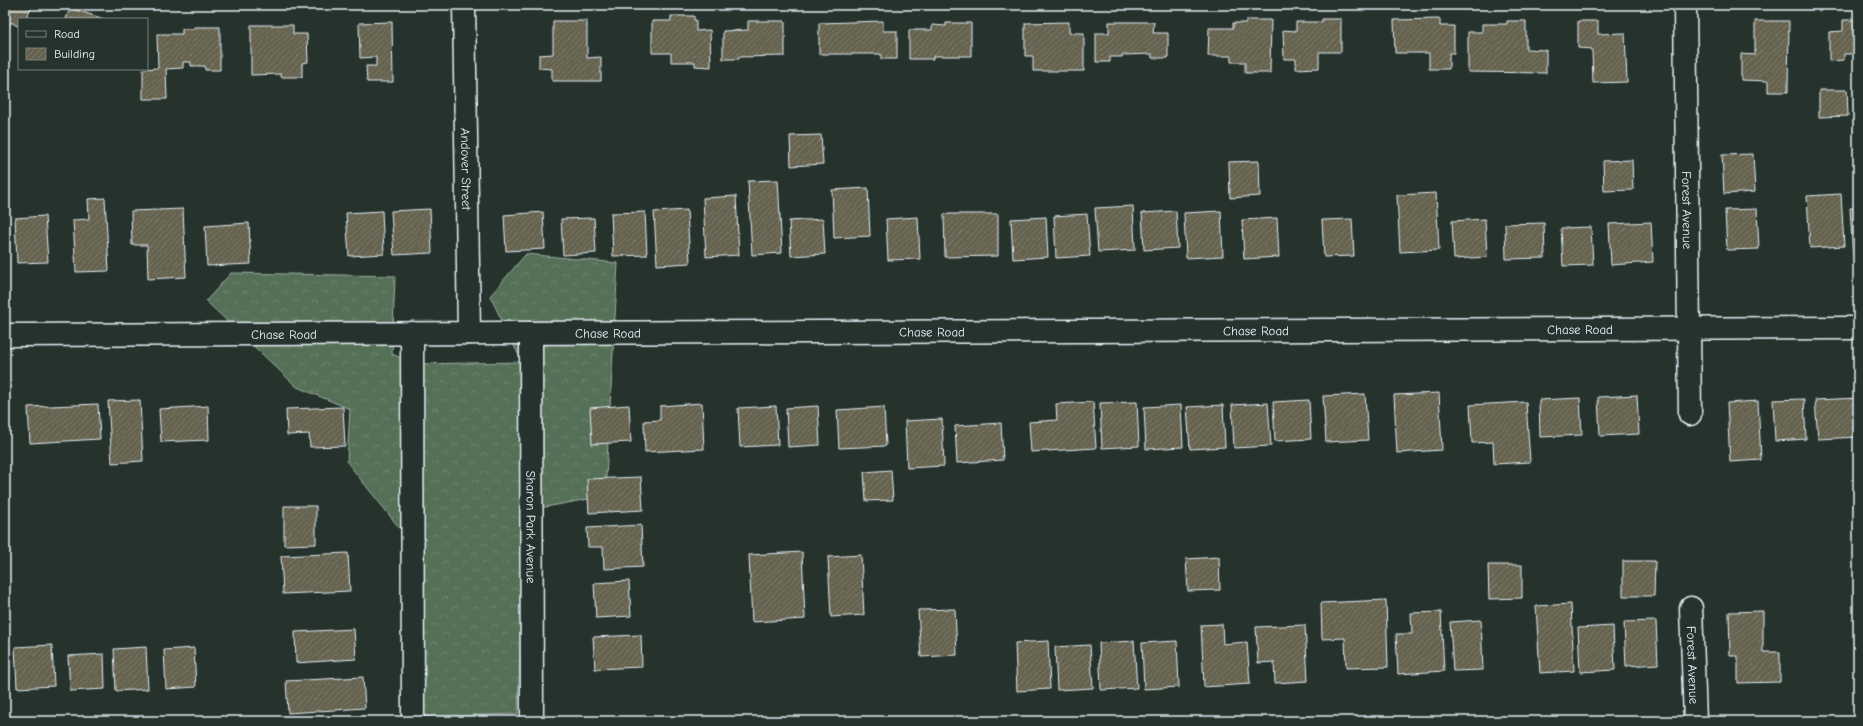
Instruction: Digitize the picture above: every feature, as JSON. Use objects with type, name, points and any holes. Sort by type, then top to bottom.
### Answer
[{"type":"street","name":"Andover Street","points":[[464,5],[469,333]]},
{"type":"street","name":"Forest Avenue","points":[[1685,5],[1690,414]]},
{"type":"street","name":"Chase Road","points":[[5,334],[1858,328]]},
{"type":"street","points":[[412,333],[413,721]]},
{"type":"street","name":"Sharon Park Avenue","points":[[531,333],[532,721]]},
{"type":"street","name":"Forest Avenue","points":[[1691,608],[1695,721]]},
{"type":"green space","points":[[526,254],[618,263],[605,496],[524,511],[518,714],[419,717],[417,550],[347,462],[350,409],[297,387],[206,301],[231,273],[395,276],[392,354],[415,364],[522,362],[490,296]]},
{"type":"building","points":[[5,5],[26,5],[31,8],[26,18],[18,18],[18,26],[11,22],[9,27],[5,25]]},
{"type":"building","points":[[70,8],[101,18],[66,18]]},
{"type":"building","points":[[671,16],[694,16],[694,20],[696,20],[696,31],[710,30],[711,67],[695,66],[695,62],[671,62],[671,53],[652,53],[652,21],[671,21]]},
{"type":"building","points":[[1322,19],[1341,19],[1341,52],[1319,52],[1319,68],[1296,69],[1296,59],[1284,59],[1283,30],[1296,31],[1296,22],[1322,22]]},
{"type":"building","points":[[1440,19],[1440,26],[1454,26],[1454,53],[1449,53],[1449,69],[1429,69],[1429,53],[1395,53],[1394,20]]},
{"type":"building","points":[[1246,20],[1271,20],[1270,73],[1245,73],[1245,62],[1231,62],[1231,56],[1208,56],[1209,28],[1233,28],[1233,23],[1246,23]]},
{"type":"building","points":[[1843,20],[1858,20],[1858,54],[1844,54],[1844,60],[1829,61],[1829,32],[1843,31]]},
{"type":"building","points":[[553,21],[587,21],[587,58],[601,57],[601,81],[552,81],[552,69],[539,68],[539,55],[553,54]]},
{"type":"building","points":[[748,21],[785,21],[785,56],[739,57],[739,59],[723,59],[723,31],[748,30]]},
{"type":"building","points":[[883,21],[883,31],[897,31],[897,59],[881,59],[881,54],[819,54],[819,23]]},
{"type":"building","points":[[1507,21],[1526,21],[1526,49],[1546,50],[1546,73],[1468,72],[1468,32],[1482,32],[1482,24],[1507,24]]},
{"type":"building","points":[[1578,21],[1598,21],[1598,34],[1625,33],[1627,82],[1593,83],[1592,49],[1578,48]]},
{"type":"building","points":[[1755,21],[1789,21],[1788,92],[1768,92],[1768,81],[1741,80],[1741,54],[1755,55]]},
{"type":"building","points":[[392,22],[393,82],[367,82],[366,66],[376,66],[376,57],[360,58],[359,23]]},
{"type":"building","points":[[1069,22],[1069,33],[1084,33],[1084,71],[1033,71],[1033,56],[1025,56],[1025,23]]},
{"type":"building","points":[[1109,22],[1154,22],[1153,33],[1168,33],[1168,58],[1152,58],[1152,54],[1122,55],[1122,57],[1110,57],[1110,62],[1096,62],[1096,33],[1109,33]]},
{"type":"building","points":[[946,23],[971,23],[971,56],[933,56],[933,59],[909,59],[909,30],[932,30],[932,25],[946,26]]},
{"type":"building","points":[[251,25],[293,25],[293,34],[307,34],[308,62],[302,63],[302,77],[281,77],[281,74],[251,75]]},
{"type":"building","points":[[194,27],[220,27],[220,70],[205,70],[205,66],[191,66],[191,62],[183,62],[183,68],[166,69],[167,99],[143,99],[143,70],[158,68],[157,34],[182,34],[182,29],[194,29]]},
{"type":"building","points":[[1819,90],[1847,90],[1848,116],[1819,117]]},
{"type":"building","points":[[821,135],[823,164],[791,166],[790,136]]},
{"type":"building","points":[[1753,154],[1755,192],[1724,194],[1722,155]]},
{"type":"building","points":[[1632,160],[1633,190],[1604,191],[1603,161]]},
{"type":"building","points":[[1259,161],[1260,196],[1230,198],[1229,162]]},
{"type":"building","points":[[778,180],[782,253],[752,255],[748,181]]},
{"type":"building","points":[[868,188],[870,236],[834,238],[832,190]]},
{"type":"building","points":[[1436,193],[1439,250],[1400,252],[1397,195]]},
{"type":"building","points":[[1841,194],[1844,246],[1810,248],[1807,196]]},
{"type":"building","points":[[736,196],[739,255],[706,257],[703,198]]},
{"type":"building","points":[[105,198],[109,271],[76,272],[73,220],[89,219],[88,199]]},
{"type":"building","points":[[1133,206],[1135,250],[1098,252],[1095,208]]},
{"type":"building","points":[[1850,208],[1858,208],[1858,258],[1853,259]]},
{"type":"building","points":[[183,209],[186,277],[148,279],[147,245],[132,245],[131,211]]},
{"type":"building","points":[[430,209],[432,253],[394,255],[391,211]]},
{"type":"building","points":[[1757,209],[1759,249],[1727,250],[1725,210]]},
{"type":"building","points":[[687,210],[690,263],[657,265],[654,212]]},
{"type":"building","points":[[382,211],[384,254],[349,256],[346,213]]},
{"type":"building","points":[[1176,211],[1178,248],[1144,250],[1142,213]]},
{"type":"building","points":[[1221,211],[1223,256],[1186,258],[1184,213]]},
{"type":"building","points":[[543,212],[545,249],[506,251],[504,215]]},
{"type":"building","points":[[645,212],[647,255],[613,256],[611,213]]},
{"type":"building","points":[[944,214],[998,214],[998,256],[945,257]]},
{"type":"building","points":[[1087,214],[1090,256],[1056,258],[1054,216]]},
{"type":"building","points":[[45,216],[48,262],[17,263],[15,218]]},
{"type":"building","points":[[918,217],[920,259],[888,260],[886,219]]},
{"type":"building","points":[[1046,217],[1048,257],[1013,259],[1011,219]]},
{"type":"building","points":[[594,218],[596,253],[563,255],[561,219]]},
{"type":"building","points":[[1277,218],[1279,257],[1244,259],[1242,220]]},
{"type":"building","points":[[823,219],[825,254],[791,256],[789,221]]},
{"type":"building","points":[[1352,219],[1354,256],[1324,257],[1322,220]]},
{"type":"building","points":[[1485,219],[1487,257],[1454,259],[1452,221]]},
{"type":"building","points":[[1651,222],[1653,262],[1611,265],[1609,224]]},
{"type":"building","points":[[249,223],[251,264],[207,266],[205,226]]},
{"type":"building","points":[[1544,223],[1545,258],[1506,259],[1505,224]]},
{"type":"building","points":[[1591,227],[1593,265],[1563,266],[1561,228]]},
{"type":"building","points":[[1439,393],[1442,450],[1397,453],[1394,395]]},
{"type":"building","points":[[1365,394],[1368,440],[1326,442],[1323,396]]},
{"type":"building","points":[[1637,395],[1639,434],[1600,436],[1598,397]]},
{"type":"building","points":[[1580,398],[1582,435],[1540,437],[1539,400]]},
{"type":"building","points":[[1858,398],[1858,437],[1818,439],[1815,400]]},
{"type":"building","points":[[1804,399],[1806,439],[1775,441],[1773,400]]},
{"type":"building","points":[[140,400],[143,461],[112,463],[108,401]]},
{"type":"building","points":[[1309,400],[1311,439],[1275,441],[1273,402]]},
{"type":"building","points":[[1758,401],[1761,460],[1730,462],[1727,403]]},
{"type":"building","points":[[1093,402],[1096,448],[1031,452],[1029,422],[1057,420],[1056,404]]},
{"type":"building","points":[[1137,402],[1139,446],[1102,448],[1100,403]]},
{"type":"building","points":[[1526,402],[1530,462],[1494,464],[1493,442],[1472,443],[1470,405]]},
{"type":"building","points":[[702,403],[704,449],[645,452],[644,421],[660,420],[660,406]]},
{"type":"building","points":[[1268,403],[1271,446],[1234,448],[1232,405]]},
{"type":"building","points":[[98,404],[100,439],[30,443],[28,407]]},
{"type":"building","points":[[629,405],[631,442],[592,444],[590,408]]},
{"type":"building","points":[[1181,405],[1183,447],[1146,449],[1144,407]]},
{"type":"building","points":[[1223,405],[1225,447],[1190,449],[1187,407]]},
{"type":"building","points":[[208,406],[209,440],[161,442],[159,409]]},
{"type":"building","points":[[776,406],[778,445],[740,447],[738,408]]},
{"type":"building","points":[[818,406],[820,445],[788,447],[786,408]]},
{"type":"building","points":[[343,407],[345,446],[310,447],[309,434],[287,435],[286,409]]},
{"type":"building","points":[[884,407],[886,446],[839,448],[837,410]]},
{"type":"building","points":[[942,419],[944,466],[907,468],[905,421]]},
{"type":"building","points":[[1001,423],[1003,460],[957,463],[955,426]]},
{"type":"building","points":[[891,470],[893,500],[866,501],[864,472]]},
{"type":"building","points":[[641,477],[643,510],[589,513],[587,479]]},
{"type":"building","points":[[284,506],[316,506],[316,544],[284,545]]},
{"type":"building","points":[[641,525],[643,567],[604,569],[603,547],[588,547],[587,528]]},
{"type":"building","points":[[802,552],[805,619],[752,622],[749,555]]},
{"type":"building","points":[[348,553],[350,591],[283,594],[281,556]]},
{"type":"building","points":[[861,555],[864,615],[831,617],[828,557]]},
{"type":"building","points":[[1219,557],[1220,590],[1188,591],[1186,559]]},
{"type":"building","points":[[1623,561],[1655,561],[1654,596],[1623,596]]},
{"type":"building","points":[[1488,565],[1522,565],[1522,598],[1489,599]]},
{"type":"building","points":[[629,581],[631,616],[596,618],[594,583]]},
{"type":"building","points":[[1386,600],[1388,667],[1346,668],[1345,638],[1322,639],[1321,603]]},
{"type":"building","points":[[1571,604],[1574,671],[1540,673],[1536,606]]},
{"type":"building","points":[[955,609],[957,655],[921,657],[918,610]]},
{"type":"building","points":[[1763,611],[1763,652],[1780,652],[1780,682],[1738,683],[1738,656],[1730,656],[1729,612]]},
{"type":"building","points":[[1441,612],[1444,671],[1398,674],[1396,634],[1412,634],[1411,613]]},
{"type":"building","points":[[1481,620],[1483,670],[1453,671],[1450,622]]},
{"type":"building","points":[[1656,621],[1658,664],[1626,666],[1624,622]]},
{"type":"building","points":[[1222,624],[1223,644],[1247,642],[1250,684],[1204,687],[1201,625]]},
{"type":"building","points":[[1305,625],[1308,681],[1275,683],[1274,662],[1258,663],[1256,627]]},
{"type":"building","points":[[1613,626],[1615,670],[1580,672],[1578,628]]},
{"type":"building","points":[[354,629],[356,659],[296,663],[295,632]]},
{"type":"building","points":[[641,635],[642,667],[595,669],[593,637]]},
{"type":"building","points":[[1048,641],[1050,689],[1017,691],[1015,643]]},
{"type":"building","points":[[1134,641],[1137,688],[1101,690],[1099,643]]},
{"type":"building","points":[[1177,641],[1179,687],[1144,689],[1142,643]]},
{"type":"building","points":[[52,645],[54,686],[17,688],[15,647]]},
{"type":"building","points":[[1090,645],[1093,688],[1057,690],[1055,647]]},
{"type":"building","points":[[146,647],[148,689],[116,691],[114,649]]},
{"type":"building","points":[[194,648],[196,687],[166,689],[164,650]]},
{"type":"building","points":[[104,654],[105,689],[70,691],[68,656]]},
{"type":"building","points":[[363,677],[365,708],[288,713],[286,681]]}]
